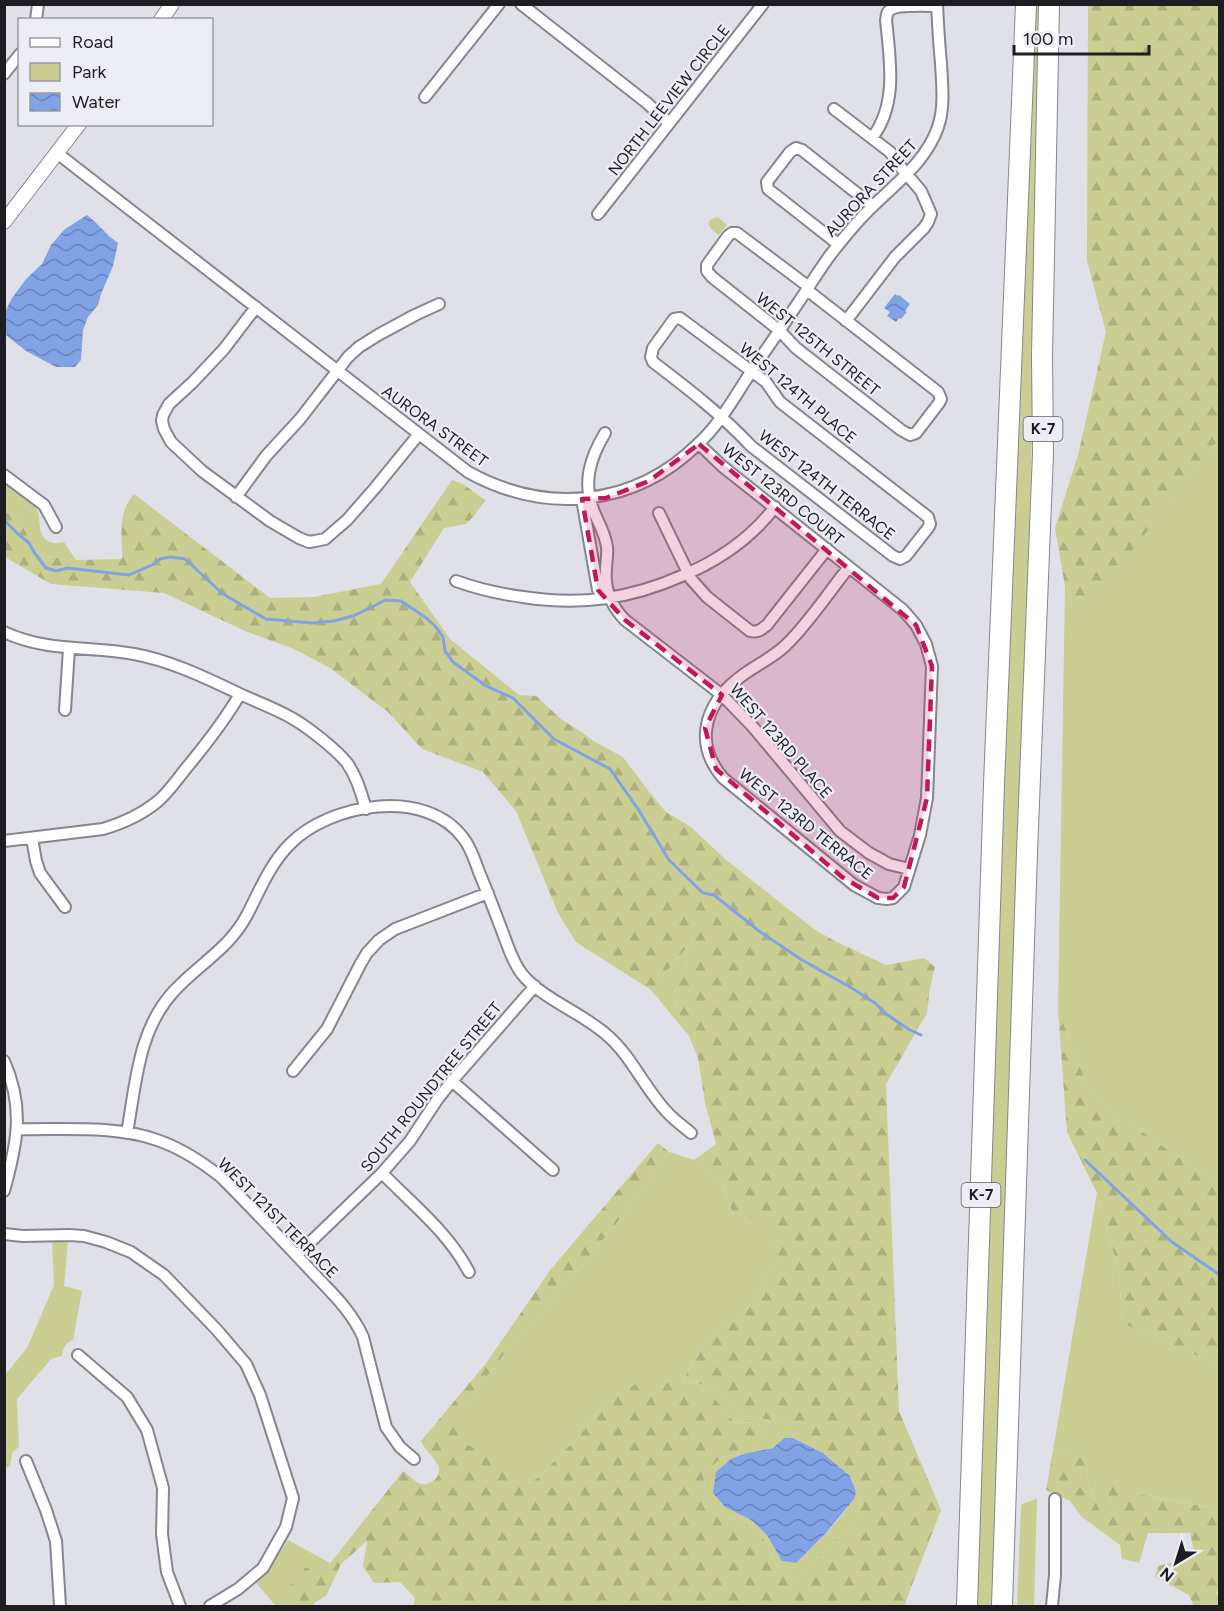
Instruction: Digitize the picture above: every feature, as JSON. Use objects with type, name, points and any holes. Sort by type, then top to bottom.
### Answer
[{"type":"highway","name":"K-7","points":[[967,1606],[994,784],[1026,4]]},
{"type":"highway","name":"K-7","points":[[1002,1606],[1026,876],[1043,453],[1042,310],[1049,4]]},
{"type":"street","points":[[162,18],[172,4]]},
{"type":"street","points":[[425,97],[499,4]]},
{"type":"street","points":[[521,4],[647,103],[669,123]]},
{"type":"street","name":"NORTH LEEVIEW CIRCLE","points":[[598,214],[763,4]]},
{"type":"street","points":[[872,138],[882,122],[890,88],[887,14],[897,8],[937,5]]},
{"type":"street","name":"AURORA STREET","points":[[57,153],[462,468],[490,483],[534,497],[586,499],[608,495],[649,481],[699,444],[721,416],[838,244],[919,161],[932,143],[942,107],[937,5]]},
{"type":"street","points":[[4,74],[18,56]]},
{"type":"street","points":[[808,288],[846,321],[895,257],[928,222],[931,214],[921,191],[890,152],[834,109]]},
{"type":"street","points":[[4,222],[77,126]]},
{"type":"street","points":[[838,244],[768,189],[767,182],[790,152],[798,148],[802,150],[873,206]]},
{"type":"street","name":"WEST 125TH STREET","points":[[808,288],[741,234],[734,233],[728,236],[707,268],[709,274],[779,330],[796,348],[901,430],[910,435],[916,433],[936,408],[940,396],[932,387],[846,321]]},
{"type":"street","points":[[236,497],[266,456],[300,419],[348,357],[359,347],[439,304]]},
{"type":"street","points":[[256,308],[224,350],[165,409],[162,421],[171,442],[202,471],[270,521],[298,538],[315,542],[325,538],[347,520],[419,434]]},
{"type":"street","name":"WEST 124TH PLACE","points":[[651,351],[674,319],[680,318],[766,382],[780,402],[924,514],[930,523]]},
{"type":"street","name":"WEST 124TH TERRACE","points":[[651,351],[653,362],[721,416],[751,446],[897,559],[906,556],[930,523]]},
{"type":"street","points":[[586,499],[588,478],[595,450],[605,433]]},
{"type":"street","name":"WEST 123RD COURT","points":[[699,444],[722,466],[903,610],[916,624],[926,644],[932,666],[927,798],[920,835],[909,869]]},
{"type":"street","points":[[4,475],[44,505],[56,527]]},
{"type":"street","points":[[600,523],[600,508],[608,495]]},
{"type":"street","name":"WEST 123RD PLACE","points":[[586,499],[600,523],[607,546],[605,573],[610,598],[617,611],[625,620],[722,695],[753,727],[840,831],[869,853],[889,864],[909,869]]},
{"type":"street","name":"WEST 123RD PLACE","points":[[586,499],[598,590],[610,598]]},
{"type":"street","points":[[456,581],[488,591],[549,601],[571,602],[610,598],[646,590],[718,558],[762,523],[775,507]]},
{"type":"street","points":[[659,513],[688,573],[697,586],[707,597],[750,631],[761,630],[767,625],[827,549]]},
{"type":"street","points":[[722,695],[737,679],[774,656],[792,639],[849,567]]},
{"type":"street","points":[[4,632],[31,643],[69,649],[99,649],[159,660],[202,676],[290,717],[340,755],[355,777],[366,809]]},
{"type":"street","points":[[65,710],[69,649]]},
{"type":"street","points":[[4,841],[103,829],[128,820],[148,809],[172,787],[227,717],[240,694]]},
{"type":"street","name":"WEST 123RD TERRACE","points":[[722,695],[713,707],[705,728],[710,759],[723,778],[843,877],[871,895],[887,900],[893,898],[904,887],[909,869]]},
{"type":"street","points":[[127,1133],[144,1041],[156,1017],[168,998],[220,951],[232,937],[242,924],[274,864],[290,844],[323,821],[366,809],[390,806],[407,806],[424,810],[452,826],[464,839],[514,960],[524,976],[609,1037],[625,1054],[668,1113],[691,1133]]},
{"type":"street","points":[[32,838],[40,873],[65,907]]},
{"type":"street","points":[[293,1071],[327,1029],[361,963],[379,940],[405,925],[488,893]]},
{"type":"street","name":"SOUTH ROUNDTREE STREET","points":[[297,1255],[382,1173],[410,1141],[452,1081],[535,986]]},
{"type":"street","points":[[4,1061],[13,1087],[18,1115],[14,1153],[4,1191]]},
{"type":"street","points":[[452,1081],[553,1170]]},
{"type":"street","name":"WEST 121ST TERRACE","points":[[17,1129],[127,1133],[157,1140],[182,1150],[209,1167],[350,1312],[363,1337],[386,1427],[400,1447],[414,1459]]},
{"type":"street","points":[[382,1173],[447,1237],[469,1272]]},
{"type":"street","points":[[4,1234],[36,1237],[69,1235],[93,1238],[131,1252],[164,1275],[246,1364],[260,1395],[293,1498],[286,1527],[278,1545],[263,1568],[238,1590],[210,1606]]},
{"type":"street","points":[[78,1355],[128,1397],[147,1430],[163,1488],[162,1534],[167,1572],[180,1606]]},
{"type":"street","points":[[26,1461],[56,1541],[60,1606]]},
{"type":"street","points":[[1052,1606],[1055,1575],[1055,1499]]},
{"type":"highlighted area","points":[[699,444],[916,625],[932,666],[927,798],[904,887],[893,898],[878,898],[842,877],[716,769],[705,728],[722,695],[625,620],[598,590],[582,499],[606,498],[649,481]]},
{"type":"green space","points":[[1040,4],[1031,474],[993,1606],[976,1606],[1014,470],[1035,5]]},
{"type":"green space","points":[[1088,5],[1219,5],[1219,439],[1082,615],[1065,586],[1055,528],[1078,455],[1106,332],[1087,261]]},
{"type":"green space","points":[[718,217],[727,225],[719,235],[709,226],[710,221]]},
{"type":"green space","points":[[1219,439],[1219,1186],[1091,1095],[1058,1010],[1065,586],[1082,614]]},
{"type":"green space","points":[[452,480],[463,484],[485,500],[466,524],[444,528],[410,582],[450,639],[519,695],[536,696],[562,720],[623,757],[666,812],[691,827],[725,859],[815,930],[886,965],[924,958],[935,967],[927,1013],[886,1084],[899,1411],[941,1510],[904,1606],[414,1606],[415,1598],[400,1582],[374,1583],[363,1566],[367,1541],[341,1564],[326,1596],[314,1603],[314,1606],[283,1606],[278,1599],[305,1568],[328,1566],[403,1471],[422,1484],[430,1483],[437,1477],[438,1465],[421,1441],[487,1362],[551,1269],[658,1143],[669,1152],[625,1213],[504,1354],[461,1411],[461,1442],[518,1468],[527,1484],[539,1477],[580,1435],[607,1400],[642,1381],[676,1384],[711,1394],[734,1422],[758,1423],[764,1434],[755,1452],[722,1457],[703,1474],[707,1502],[728,1517],[759,1530],[777,1566],[795,1581],[830,1544],[853,1528],[862,1495],[850,1476],[823,1453],[793,1438],[789,1423],[746,1416],[715,1387],[682,1381],[705,1344],[748,1307],[779,1257],[765,1222],[733,1214],[721,1180],[694,1160],[716,1144],[705,1103],[698,1058],[673,997],[687,963],[693,940],[651,990],[576,942],[558,913],[516,811],[483,772],[422,749],[388,712],[330,668],[294,649],[245,631],[164,593],[51,584],[5,557],[4,511],[17,517],[39,555],[76,560],[122,559],[123,518],[128,502],[134,494],[270,598],[314,597],[381,584]]},
{"type":"green space","points":[[4,481],[37,509],[42,535],[45,539],[53,543],[64,542],[76,560],[39,555],[17,517],[5,511]]},
{"type":"green space","points":[[694,939],[673,997],[689,1036],[651,990]]},
{"type":"green space","points":[[1058,1010],[1091,1095],[1219,1186],[1219,1365],[1122,1323],[1119,1272],[1097,1193],[1067,1132]]},
{"type":"green space","points":[[669,1152],[694,1160],[721,1180],[733,1214],[765,1221],[779,1257],[748,1307],[705,1344],[682,1381],[715,1387],[746,1416],[789,1423],[793,1438],[784,1438],[773,1448],[755,1452],[764,1434],[758,1423],[734,1422],[711,1394],[607,1400],[580,1435],[539,1477],[527,1484],[461,1442],[461,1411],[504,1354],[625,1213]]},
{"type":"green space","points":[[1097,1193],[1119,1272],[1122,1323],[1219,1365],[1219,1522],[1209,1507],[1142,1494],[1103,1483],[1113,1508],[1100,1511],[1089,1486],[1085,1459],[1053,1450]]},
{"type":"green space","points":[[52,1241],[68,1241],[64,1286],[82,1291],[73,1340],[65,1346],[62,1356],[51,1359],[17,1399],[19,1447],[12,1453],[10,1466],[5,1468],[5,1375],[27,1348],[54,1285]]},
{"type":"green space","points":[[1053,1450],[1085,1459],[1089,1486],[1100,1511],[1113,1507],[1102,1482],[1141,1494],[1209,1507],[1219,1522],[1219,1591],[1216,1592],[1219,1606],[1194,1606],[1189,1595],[1155,1577],[1158,1566],[1195,1557],[1190,1533],[1148,1533],[1139,1563],[1122,1559],[1120,1545],[1082,1517],[1070,1501],[1046,1490]]},
{"type":"green space","points":[[743,1454],[731,1459],[725,1507],[751,1520],[767,1535],[782,1561],[795,1563],[846,1510],[856,1492],[850,1476],[862,1495],[853,1528],[830,1544],[795,1581],[777,1566],[759,1530],[728,1517],[707,1502],[703,1474],[722,1457]]},
{"type":"green space","points":[[1037,1498],[1034,1606],[1017,1606],[1021,1505]]},
{"type":"green space","points":[[288,1540],[330,1563],[279,1599],[283,1606],[276,1606],[256,1583]]},
{"type":"water","points":[[87,215],[118,243],[113,266],[98,305],[88,317],[83,330],[81,360],[75,367],[56,367],[26,351],[7,336],[5,312],[26,279],[42,264],[51,245],[65,229]]},
{"type":"water","points":[[895,294],[910,304],[905,311],[907,312],[896,322],[887,316],[890,312],[884,308]]},
{"type":"water","points":[[784,1438],[793,1438],[823,1453],[850,1476],[856,1492],[854,1499],[826,1533],[796,1563],[782,1561],[767,1535],[751,1520],[725,1507],[713,1493],[716,1472],[731,1459],[773,1448]]},
{"type":"waterway","points":[[4,520],[29,543],[46,568],[56,571],[67,568],[129,575],[160,559],[170,557],[185,559],[223,594],[266,619],[312,623],[334,621],[353,616],[385,600],[401,601],[435,626],[443,637],[445,651],[453,662],[486,686],[513,698],[554,739],[610,769],[669,860],[703,893],[714,895],[759,931],[802,960],[875,1003],[886,1014],[921,1035]]},
{"type":"waterway","points":[[1085,1160],[1172,1242],[1220,1275]]}]
